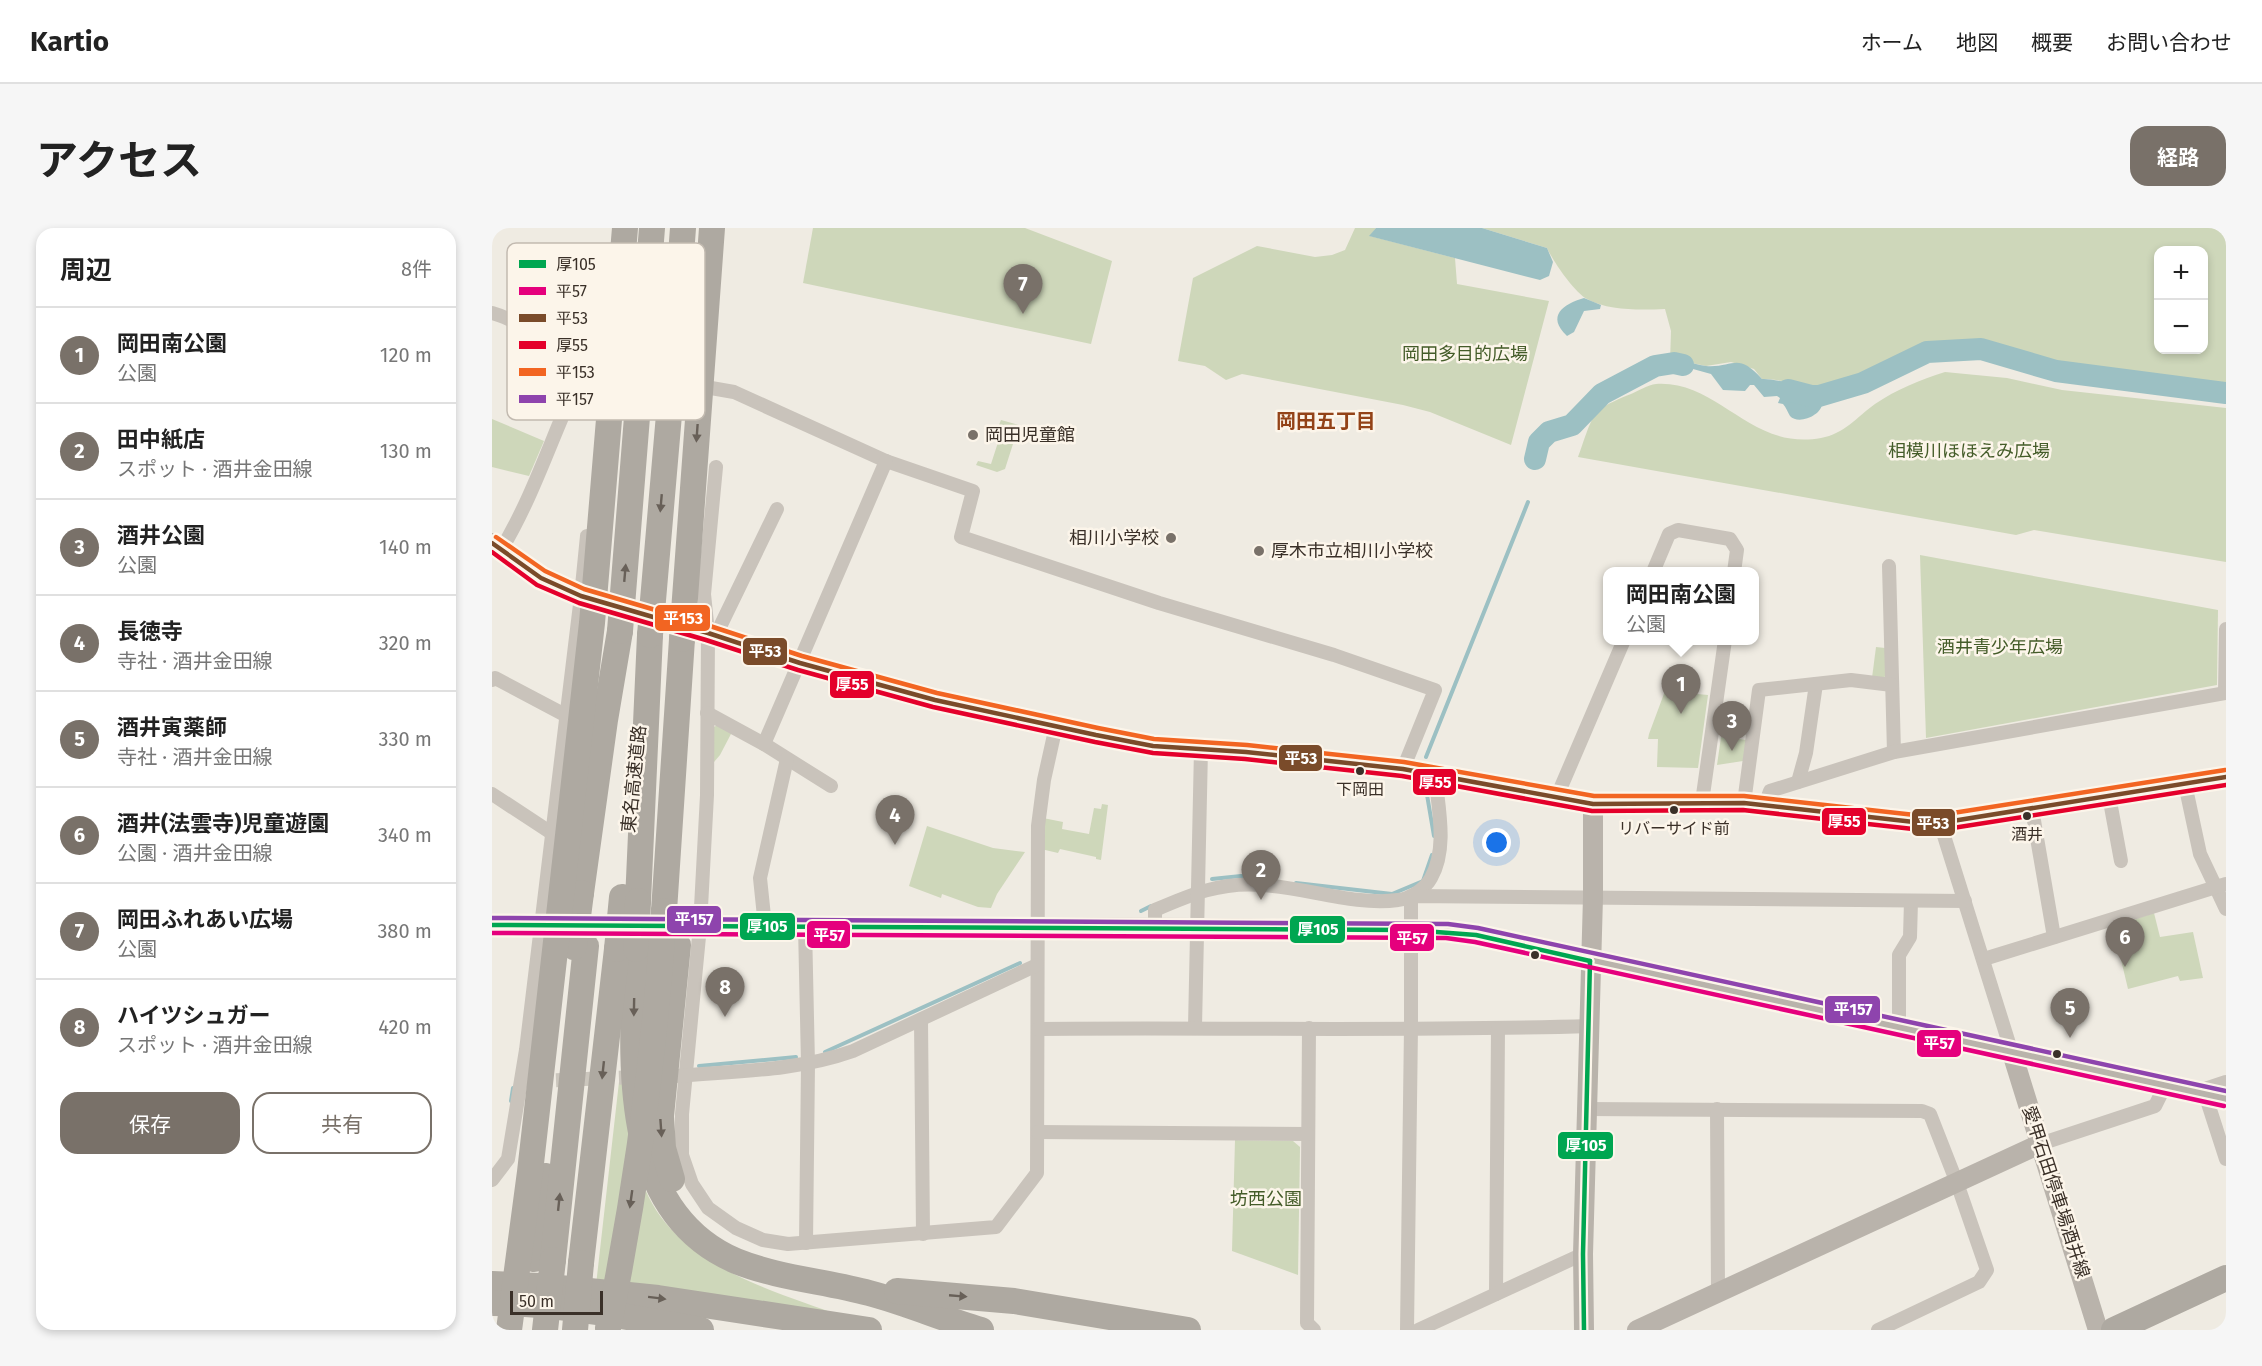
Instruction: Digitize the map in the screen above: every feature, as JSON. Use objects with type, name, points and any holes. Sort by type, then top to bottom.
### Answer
[{"type":"highway","points":[[625,243],[626,228]]},
{"type":"highway","name":"東名高速道路","points":[[651,243],[652,228]]},
{"type":"highway","name":"東名高速道路","points":[[682,243],[683,228]]},
{"type":"highway","points":[[705,323],[712,228]]},
{"type":"highway","points":[[525,1330],[536,1256],[609,420]]},
{"type":"highway","name":"東名高速道路","points":[[546,1330],[536,1256],[580,947],[620,632],[637,420]]},
{"type":"highway","name":"東名高速道路","points":[[575,1330],[581,1263],[627,949],[667,420]]},
{"type":"highway","points":[[698,420],[686,582],[699,637],[681,916],[661,1116],[663,1148],[672,1180],[686,1208],[707,1232],[752,1261],[796,1277]]},
{"type":"highway","points":[[608,1329],[627,1225],[644,1110],[681,916]]},
{"type":"highway","points":[[627,949],[637,1103],[643,1141],[657,1184],[677,1217],[707,1245],[737,1261],[771,1272],[892,1299],[981,1330]]},
{"type":"highway","points":[[503,1330],[536,1256]]},
{"type":"highway","points":[[509,1330],[536,1256]]},
{"type":"highway","points":[[2114,1330],[2226,1278]]},
{"type":"highway","points":[[837,1285],[1014,1301],[1188,1330]]},
{"type":"highway","points":[[494,1299],[531,1286],[658,1298],[868,1330]]},
{"type":"highway","points":[[2151,1330],[2226,1296]]},
{"type":"highway","points":[[494,1299],[598,1312],[701,1330]]},
{"type":"street","points":[[492,313],[507,319]]},
{"type":"street","points":[[705,387],[734,392],[886,461],[973,491],[962,537],[1160,603],[1334,655],[1436,690],[1420,772],[1441,844],[1438,862],[1431,879],[1424,888],[1400,900],[1376,901],[1261,885],[1226,886],[1198,892],[1155,910],[1155,928]]},
{"type":"street","points":[[560,420],[514,528],[494,545],[541,578],[581,596],[699,637],[935,700],[1056,726],[1153,746],[1420,772],[1593,804],[1744,803],[1914,822],[1940,823],[2226,777]]},
{"type":"street","points":[[492,1180],[508,1159],[521,1082],[581,596],[597,420]]},
{"type":"street","points":[[764,744],[886,461]]},
{"type":"street","points":[[716,466],[699,637],[707,713],[707,795],[681,916],[682,1155],[692,1184],[708,1208],[736,1228],[763,1240],[788,1244],[996,1227],[1037,1173],[1038,826],[1044,780],[1056,726]]},
{"type":"street","points":[[699,637],[777,509]]},
{"type":"street","points":[[1655,567],[1669,534],[1678,530],[1730,539],[1737,550],[1735,567]]},
{"type":"street","points":[[1889,566],[1894,752]]},
{"type":"street","points":[[1765,805],[1770,791],[1894,752],[2225,693],[2226,629]]},
{"type":"street","points":[[1560,798],[1561,787],[1622,645]]},
{"type":"street","points":[[1702,802],[1724,645]]},
{"type":"street","points":[[492,680],[495,678],[565,715]]},
{"type":"street","points":[[1744,803],[1759,690],[1851,680],[1892,685]]},
{"type":"street","points":[[1798,782],[1806,753],[1816,684]]},
{"type":"street","points":[[707,713],[764,744],[831,786]]},
{"type":"street","points":[[1195,1027],[1201,750]]},
{"type":"street","points":[[765,926],[760,878],[788,759]]},
{"type":"street","points":[[2185,784],[2200,854],[2221,886],[2226,909]]},
{"type":"street","points":[[492,794],[553,834]]},
{"type":"street","points":[[2109,796],[2116,854]]},
{"type":"street","points":[[1584,1330],[1583,1254],[1593,897],[1593,804]]},
{"type":"street","points":[[2032,809],[2054,937]]},
{"type":"street","points":[[1940,823],[2012,1053]]},
{"type":"street","points":[[1984,959],[2221,886]]},
{"type":"street","points":[[1411,896],[1965,901]]},
{"type":"street","points":[[1407,1330],[1411,896]]},
{"type":"street","points":[[1899,1028],[1899,955],[1910,937],[1911,901]]},
{"type":"street","points":[[492,925],[542,925],[681,916],[765,926],[1410,930],[1476,935],[2226,1099]]},
{"type":"street","points":[[805,926],[808,1064],[806,1243]]},
{"type":"street","points":[[680,1076],[808,1064],[853,1051],[1037,965]]},
{"type":"street","points":[[921,1020],[923,1234]]},
{"type":"street","points":[[1038,1029],[1411,1027],[1498,1029],[1590,1026]]},
{"type":"street","points":[[1309,1028],[1307,1323],[1314,1330]]},
{"type":"street","points":[[1496,1294],[1498,1029]]},
{"type":"street","name":"愛甲石田停車場酒井線","points":[[2012,1053],[2098,1330]]},
{"type":"street","points":[[521,1082],[535,1081]]},
{"type":"street","points":[[2201,1093],[2226,1082]]},
{"type":"street","points":[[1647,1328],[1718,1292],[2040,1144],[2155,1106],[2165,1086]]},
{"type":"street","points":[[2201,1093],[2226,1159]]},
{"type":"street","points":[[1586,1109],[1922,1111],[1930,1114],[1987,1270],[1979,1282],[1878,1330]]},
{"type":"street","points":[[1717,1109],[1718,1292]]},
{"type":"street","points":[[1038,1132],[1307,1134]]},
{"type":"street","points":[[1418,1330],[1583,1254]]},
{"type":"green space","points":[[813,228],[1025,228],[1112,261],[1091,344],[803,283]]},
{"type":"green space","name":"岡田多目的広場","points":[[1355,228],[1376,228],[1370,236],[1455,258],[1457,284],[1549,301],[1511,445],[1430,412],[1403,405],[1242,374],[1226,380],[1205,366],[1178,361],[1193,278],[1257,246],[1315,257],[1332,255],[1345,250]]},
{"type":"green space","points":[[1482,228],[2226,228],[2226,388],[2039,366],[2016,357],[1991,352],[1935,359],[1918,364],[1871,386],[1860,377],[1840,379],[1815,393],[1782,381],[1762,379],[1754,369],[1731,362],[1706,366],[1682,361],[1670,362],[1671,331],[1665,309],[1615,308],[1596,303],[1582,295],[1559,268],[1547,248]]},
{"type":"green space","name":"相模川ほほえみ広場","points":[[1945,372],[2007,378],[2062,390],[2226,408],[2226,562],[2034,530],[2016,535],[1578,457],[1589,426],[1598,411],[1614,401],[1656,384],[1678,386],[1698,393],[1754,426],[1774,434],[1796,439],[1821,438],[1837,433],[1892,394]]},
{"type":"green space","points":[[492,419],[544,441],[529,476],[492,467]]},
{"type":"green space","points":[[1001,420],[1019,425],[1005,469],[997,472],[976,465],[978,461],[991,464],[1003,427],[999,425]]},
{"type":"green space","name":"酒井青少年広場","points":[[1920,555],[2218,610],[2217,685],[1926,738]]},
{"type":"green space","points":[[1876,647],[1885,648],[1886,675],[1883,679],[1872,678]]},
{"type":"green space","points":[[1665,691],[1708,695],[1698,768],[1657,767],[1658,739],[1648,739]]},
{"type":"green space","points":[[719,724],[732,732],[714,762],[714,727]]},
{"type":"green space","points":[[1721,737],[1747,740],[1743,761],[1717,765]]},
{"type":"green space","points":[[1102,804],[1108,805],[1101,860],[1060,849],[1058,853],[1041,849],[1043,818],[1063,822],[1062,829],[1089,834],[1094,808],[1101,809]]},
{"type":"green space","points":[[927,826],[993,848],[1025,852],[997,894],[991,908],[978,907],[942,894],[941,898],[909,886]]},
{"type":"green space","points":[[2154,913],[2160,937],[2193,932],[2203,978],[2180,981],[2178,976],[2128,989],[2113,926]]},
{"type":"green space","points":[[619,1082],[623,1082],[642,1181],[656,1210],[675,1234],[699,1254],[726,1270],[785,1296],[844,1317],[596,1285]]},
{"type":"green space","name":"坊西公園","points":[[1235,1140],[1293,1141],[1300,1147],[1298,1275],[1232,1251]]},
{"type":"water","points":[[1376,228],[1482,228],[1547,248],[1553,262],[1549,276],[1540,280],[1369,236]]},
{"type":"water","points":[[1584,298],[1601,305],[1600,309],[1584,311],[1574,332],[1567,336],[1558,322],[1560,312],[1564,307]]},
{"type":"water","points":[[1682,361],[1706,366],[1741,363],[1754,370],[1762,379],[1785,382],[1813,392],[1819,396],[1822,406],[1816,414],[1810,417],[1794,419],[1783,404],[1778,403],[1780,398],[1777,396],[1764,397],[1754,385],[1750,385],[1745,391],[1723,390],[1711,374],[1675,364],[1668,369],[1655,370],[1655,366],[1664,362]]},
{"type":"waterway","points":[[1788,390],[1819,396],[1863,383],[1927,352],[1981,349],[2056,371],[2226,393]]},
{"type":"waterway","points":[[1535,459],[1539,442],[1549,432],[1572,425],[1602,394],[1655,366],[1674,363],[1683,365]]},
{"type":"waterway","points":[[1426,757],[1528,502]]},
{"type":"waterway","points":[[1426,789],[1434,836]]},
{"type":"waterway","points":[[1296,883],[1392,894],[1423,881],[1432,855]]},
{"type":"waterway","points":[[1212,879],[1241,876],[1262,879]]},
{"type":"waterway","points":[[1141,911],[1151,906]]},
{"type":"waterway","points":[[825,1052],[1020,963]]},
{"type":"waterway","points":[[699,1066],[796,1057]]},
{"type":"waterway","points":[[511,1101],[513,1088]]},
{"type":"tunnel","points":[[535,1081],[638,1077]]},
{"type":"transit line","name":"平153","points":[[496,537],[545,571],[584,589],[802,656],[937,693],[1154,739],[1247,745],[1404,762],[1594,796],[1744,796],[1915,815],[1940,815],[2225,770]]},
{"type":"transit line","name":"平53","points":[[492,543],[541,578],[581,596],[800,663],[935,700],[1153,746],[1246,752],[1403,769],[1593,804],[1744,803],[1940,823],[2226,777]]},
{"type":"transit line","name":"厚55","points":[[492,552],[537,585],[579,603],[798,670],[933,707],[1153,753],[1245,759],[1402,776],[1592,811],[1743,810],[1940,830],[2226,785]]},
{"type":"transit line","name":"平157","points":[[492,918],[1448,924],[1478,928],[2226,1091]]},
{"type":"transit line","name":"厚105","points":[[492,925],[1410,930],[1476,935],[1590,961]]},
{"type":"transit line","name":"平57","points":[[492,933],[1446,938],[1475,942],[2224,1106]]},
{"type":"transit line","name":"厚105","points":[[1584,1330],[1583,1254],[1590,961]]},
{"type":"place","name":"岡田ふれあい広場","points":[[1023,314]]},
{"type":"place","name":"岡田児童館","points":[[973,435]]},
{"type":"place","name":"相川小学校","points":[[1171,538]]},
{"type":"place","name":"厚木市立相川小学校","points":[[1259,551]]},
{"type":"place","name":"岡田南公園","points":[[1681,714]]},
{"type":"place","name":"酒井公園","points":[[1732,751]]},
{"type":"place","name":"下岡田","points":[[1360,771]]},
{"type":"place","name":"リバーサイド前","points":[[1674,810]]},
{"type":"place","name":"酒井","points":[[2027,816]]},
{"type":"place","name":"長徳寺","points":[[895,845]]},
{"type":"place","name":"田中紙店","points":[[1261,900]]},
{"type":"place","name":"酒井(法雲寺)児童遊園","points":[[2125,967]]},
{"type":"place","name":"ハイツシュガー","points":[[725,1017]]},
{"type":"place","name":"酒井寅薬師","points":[[2070,1038]]},
{"type":"district","name":"岡田五丁目","points":[[1326,421]]}]
